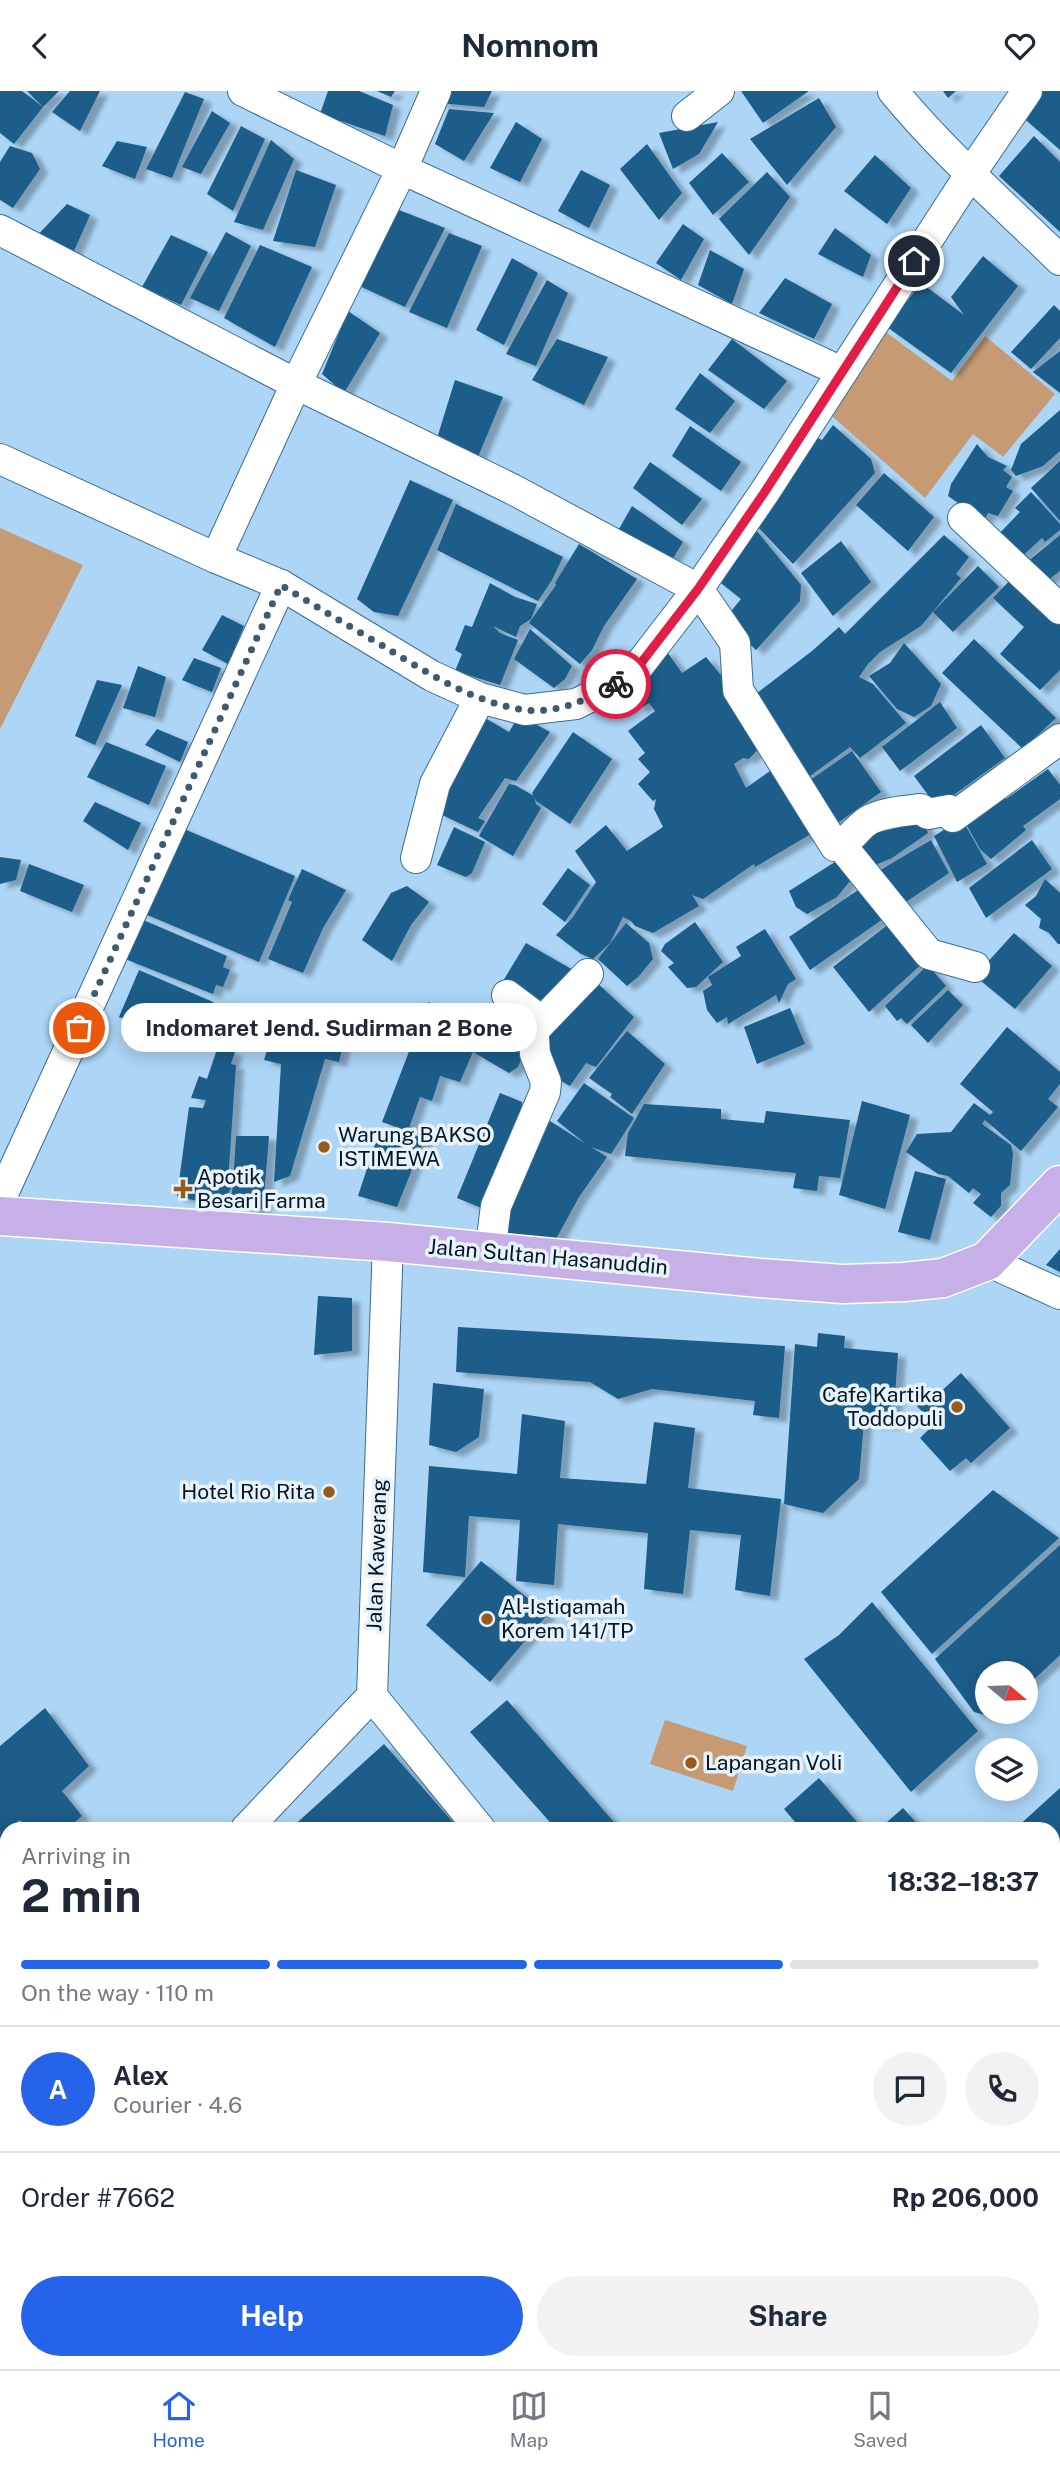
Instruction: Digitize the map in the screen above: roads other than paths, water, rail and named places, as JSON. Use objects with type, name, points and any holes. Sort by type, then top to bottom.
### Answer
[{"type":"main road","name":"Jalan Sultan Hasanuddin","points":[[0,1216],[388,1242],[760,1278],[843,1283],[904,1282],[943,1278],[987,1261],[1060,1185]]},
{"type":"street","points":[[243,91],[402,169],[842,372]]},
{"type":"street","points":[[216,558],[296,384],[402,169],[436,91]]},
{"type":"street","points":[[687,116],[719,91]]},
{"type":"street","points":[[893,91],[935,140],[1060,260]]},
{"type":"street","points":[[0,459],[281,585],[432,676],[480,698],[526,710],[576,704],[631,676],[698,589],[764,493],[1027,91]]},
{"type":"street","points":[[0,230],[296,384],[512,489],[698,589],[735,643],[738,690],[835,846],[841,845],[868,820],[892,812],[921,809],[928,814],[949,810],[953,817],[1060,739]]},
{"type":"street","points":[[963,518],[1060,608]]},
{"type":"street","points":[[0,1200],[281,585]]},
{"type":"street","points":[[415,858],[435,784],[480,698]]},
{"type":"street","points":[[841,845],[929,954],[975,967]]},
{"type":"street","points":[[534,1030],[588,974]]},
{"type":"street","points":[[490,1252],[496,1206],[545,1092],[546,1082],[535,1054],[531,1013],[507,996]]},
{"type":"street","name":"Jalan Kawerang","points":[[372,1696],[388,1242]]},
{"type":"street","points":[[987,1261],[1060,1294]]},
{"type":"street","points":[[253,1822],[372,1696],[474,1822]]},
{"type":"place","name":"Indomaret Jend. Sudirman 2 Bone","points":[[79,1028]]},
{"type":"place","name":"Warung BAKSO ISTIMEWA","points":[[324,1147]]},
{"type":"place","name":"Apotik Besari Farma","points":[[183,1189]]},
{"type":"place","name":"Cafe Kartika Toddopuli","points":[[957,1407]]},
{"type":"place","name":"Hotel Rio Rita","points":[[329,1492]]},
{"type":"place","name":"Al-Istiqamah Korem 141/TP","points":[[487,1619]]},
{"type":"place","name":"Lapangan Voli","points":[[691,1763]]}]
